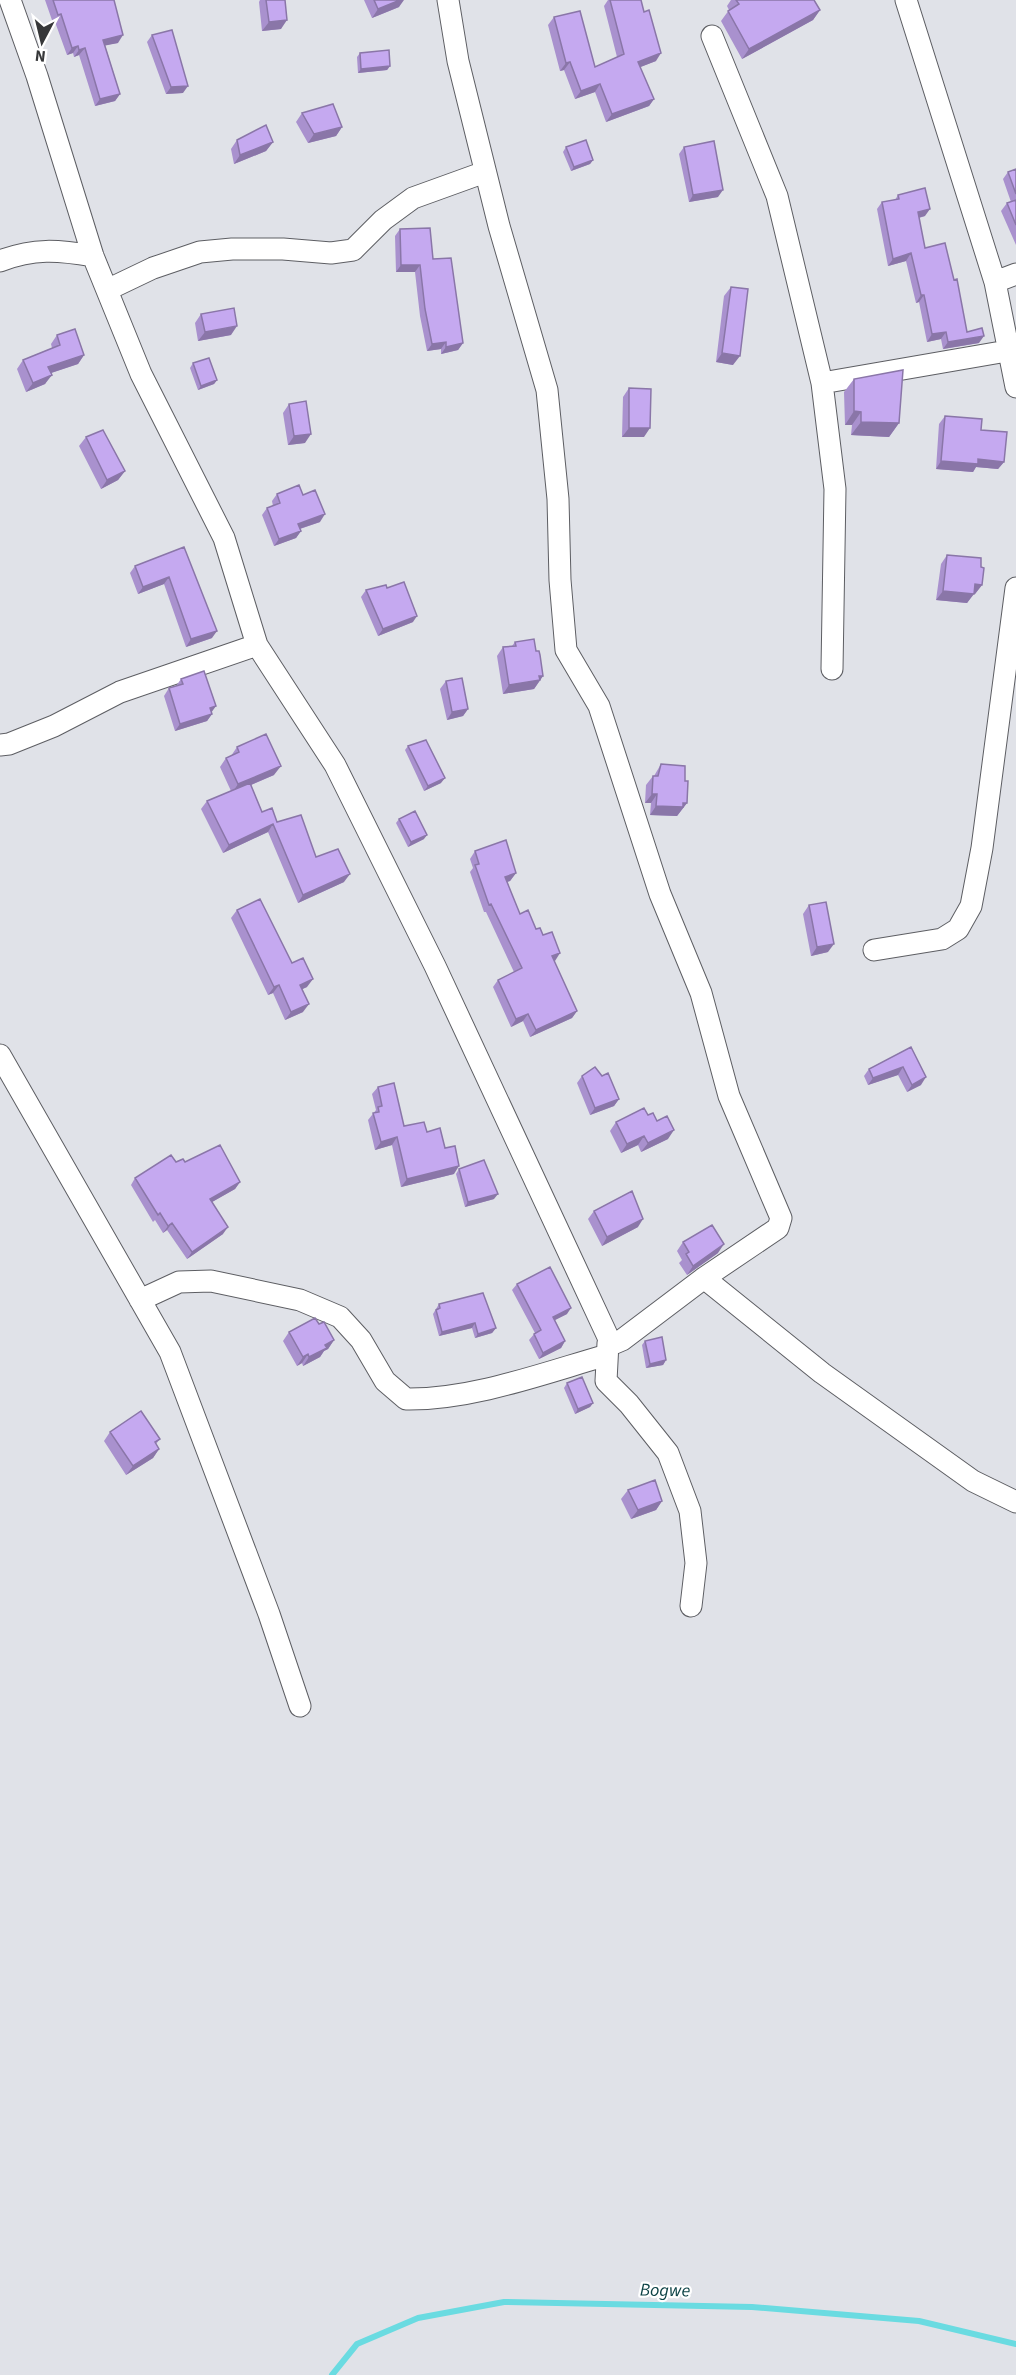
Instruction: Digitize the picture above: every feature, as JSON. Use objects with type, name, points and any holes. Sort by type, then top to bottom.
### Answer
[{"type":"street","points":[[10,0],[37,76],[93,256],[141,374],[224,538],[257,645],[334,765],[435,966],[608,1346],[606,1381],[629,1404],[668,1453],[690,1512],[696,1563],[691,1606]]},
{"type":"street","points":[[140,1300],[179,1282],[211,1281],[300,1300],[340,1317],[361,1340],[385,1381],[406,1399],[436,1400],[516,1380],[622,1340],[704,1278],[778,1228],[781,1218],[729,1096],[701,993],[660,894],[599,706],[566,650],[560,579],[558,500],[547,390],[485,172],[458,61],[448,0]]},
{"type":"street","points":[[906,0],[995,282],[1016,387]]},
{"type":"street","points":[[712,36],[777,196],[822,383],[835,489],[832,669]]},
{"type":"street","points":[[107,290],[153,268],[200,252],[232,249],[283,249],[331,253],[353,250],[383,219],[412,198],[485,172]]},
{"type":"street","points":[[0,261],[43,249],[93,256]]},
{"type":"street","points":[[995,282],[1016,274]]},
{"type":"street","points":[[822,383],[1007,351]]},
{"type":"street","points":[[874,950],[942,939],[958,929],[971,906],[1012,652],[1016,588]]},
{"type":"street","points":[[0,745],[9,744],[54,726],[120,692],[257,645]]},
{"type":"street","points":[[0,1055],[170,1352],[269,1614],[300,1706]]},
{"type":"street","points":[[704,1278],[822,1373],[973,1482],[1016,1502]]},
{"type":"building","points":[[53,0],[114,0],[123,35],[103,40],[120,94],[100,99],[85,48],[79,50],[78,46],[72,48],[61,14],[58,15]]},
{"type":"building","points":[[266,0],[285,0],[287,20],[269,22]]},
{"type":"building","points":[[374,0],[400,0],[378,9]]},
{"type":"building","points":[[610,0],[641,0],[644,12],[649,10],[661,53],[638,62],[654,99],[612,114],[600,84],[581,91],[570,62],[566,63],[554,17],[580,11],[595,67],[624,54]]},
{"type":"building","points":[[736,0],[814,0],[820,10],[749,49],[728,11],[739,4]]},
{"type":"building","points":[[172,30],[188,86],[171,87],[152,35]]},
{"type":"building","points":[[389,50],[390,66],[361,69],[360,53]]},
{"type":"building","points":[[333,104],[342,127],[314,134],[302,113]]},
{"type":"building","points":[[266,125],[273,142],[240,155],[237,140]]},
{"type":"building","points":[[586,140],[593,160],[574,167],[566,147]]},
{"type":"building","points":[[714,141],[723,190],[693,195],[684,147]]},
{"type":"building","points":[[1016,169],[1016,194],[1008,172]]},
{"type":"building","points":[[925,188],[930,209],[918,212],[925,248],[945,243],[954,280],[957,279],[967,332],[982,328],[984,336],[948,342],[946,332],[932,334],[924,295],[921,295],[911,253],[893,259],[882,202],[899,199],[898,195]]},
{"type":"building","points":[[1016,200],[1016,225],[1007,203]]},
{"type":"building","points":[[430,228],[433,259],[451,258],[463,343],[446,347],[446,342],[432,344],[420,265],[401,265],[400,229]]},
{"type":"building","points":[[731,287],[748,289],[740,356],[722,353]]},
{"type":"building","points":[[234,308],[237,326],[205,332],[201,314]]},
{"type":"building","points":[[75,329],[84,355],[48,367],[52,375],[33,383],[23,360],[60,345],[57,335]]},
{"type":"building","points":[[209,358],[217,380],[201,386],[193,363]]},
{"type":"building","points":[[903,370],[899,423],[861,422],[861,412],[854,411],[854,379]]},
{"type":"building","points":[[629,388],[651,389],[650,428],[629,428]]},
{"type":"building","points":[[306,401],[311,434],[294,436],[289,404]]},
{"type":"building","points":[[945,416],[982,419],[981,430],[1007,432],[1004,462],[978,459],[978,464],[941,461]]},
{"type":"building","points":[[103,430],[125,471],[107,480],[86,437]]},
{"type":"building","points":[[299,485],[303,495],[315,490],[325,514],[298,524],[301,531],[279,539],[267,508],[280,503],[277,494]]},
{"type":"building","points":[[184,547],[217,631],[191,639],[169,577],[143,587],[135,566]]},
{"type":"building","points":[[947,555],[981,558],[981,567],[984,568],[982,585],[975,584],[974,594],[943,591]]},
{"type":"building","points":[[404,582],[417,616],[383,629],[366,590],[386,585],[387,588]]},
{"type":"building","points":[[534,639],[536,651],[539,651],[540,655],[543,676],[539,676],[540,680],[509,685],[503,647],[516,646],[515,642]]},
{"type":"building","points":[[204,671],[216,706],[210,708],[212,714],[180,724],[169,688],[183,684],[181,679]]},
{"type":"building","points":[[462,678],[468,709],[452,712],[446,681]]},
{"type":"building","points":[[266,734],[281,766],[238,784],[226,758],[239,752],[237,747]]},
{"type":"building","points":[[426,740],[445,778],[428,786],[408,746]]},
{"type":"building","points":[[661,764],[685,766],[685,781],[688,781],[687,803],[683,803],[683,807],[656,806],[657,794],[652,794],[653,776],[658,776]]},
{"type":"building","points":[[250,783],[262,812],[272,808],[277,822],[301,815],[316,857],[338,849],[350,874],[303,895],[273,824],[229,845],[207,801]]},
{"type":"building","points":[[415,811],[427,835],[411,842],[399,819]]},
{"type":"building","points":[[506,840],[516,873],[505,877],[520,914],[528,910],[536,929],[540,928],[543,935],[552,932],[560,953],[552,956],[577,1011],[536,1030],[528,1014],[516,1019],[498,980],[522,968],[491,904],[489,905],[475,865],[479,864],[475,851]]},
{"type":"building","points":[[260,899],[292,963],[303,958],[313,979],[300,985],[309,1004],[291,1012],[279,985],[274,987],[237,910]]},
{"type":"building","points":[[826,902],[834,944],[817,947],[809,905]]},
{"type":"building","points":[[911,1047],[926,1077],[912,1085],[903,1067],[873,1078],[869,1069]]},
{"type":"building","points":[[595,1067],[602,1076],[608,1073],[619,1099],[595,1108],[582,1076]]},
{"type":"building","points":[[394,1083],[404,1126],[424,1122],[427,1132],[440,1128],[445,1148],[455,1146],[459,1166],[407,1179],[397,1137],[381,1142],[373,1113],[379,1112],[378,1107],[382,1106],[378,1087]]},
{"type":"building","points":[[644,1108],[648,1115],[653,1113],[657,1121],[667,1116],[674,1130],[648,1143],[644,1136],[627,1144],[616,1122]]},
{"type":"building","points":[[220,1145],[240,1182],[210,1199],[228,1227],[192,1252],[172,1223],[168,1226],[160,1213],[158,1215],[135,1178],[171,1155],[176,1162],[183,1159],[185,1162]]},
{"type":"building","points":[[484,1160],[498,1194],[468,1202],[459,1169]]},
{"type":"building","points":[[632,1191],[643,1219],[607,1237],[594,1211]]},
{"type":"building","points":[[712,1225],[724,1244],[693,1266],[686,1254],[689,1252],[683,1242]]},
{"type":"building","points":[[550,1267],[571,1308],[553,1317],[565,1341],[543,1353],[534,1334],[541,1330],[517,1284]]},
{"type":"building","points":[[483,1293],[496,1328],[478,1334],[475,1323],[442,1332],[436,1310],[440,1308],[439,1304]]},
{"type":"building","points":[[315,1318],[319,1324],[324,1322],[334,1340],[325,1345],[327,1348],[309,1357],[308,1354],[303,1357],[289,1332]]},
{"type":"building","points":[[662,1337],[666,1360],[650,1364],[645,1341]]},
{"type":"building","points":[[582,1377],[593,1403],[578,1409],[567,1383]]},
{"type":"building","points":[[141,1411],[160,1439],[155,1442],[159,1449],[133,1466],[110,1432]]},
{"type":"building","points":[[655,1480],[662,1501],[638,1510],[628,1490]]},
{"type":"waterway","name":"Bogwe","points":[[332,2375],[357,2344],[418,2318],[504,2302],[752,2307],[919,2321],[1016,2344]]}]
